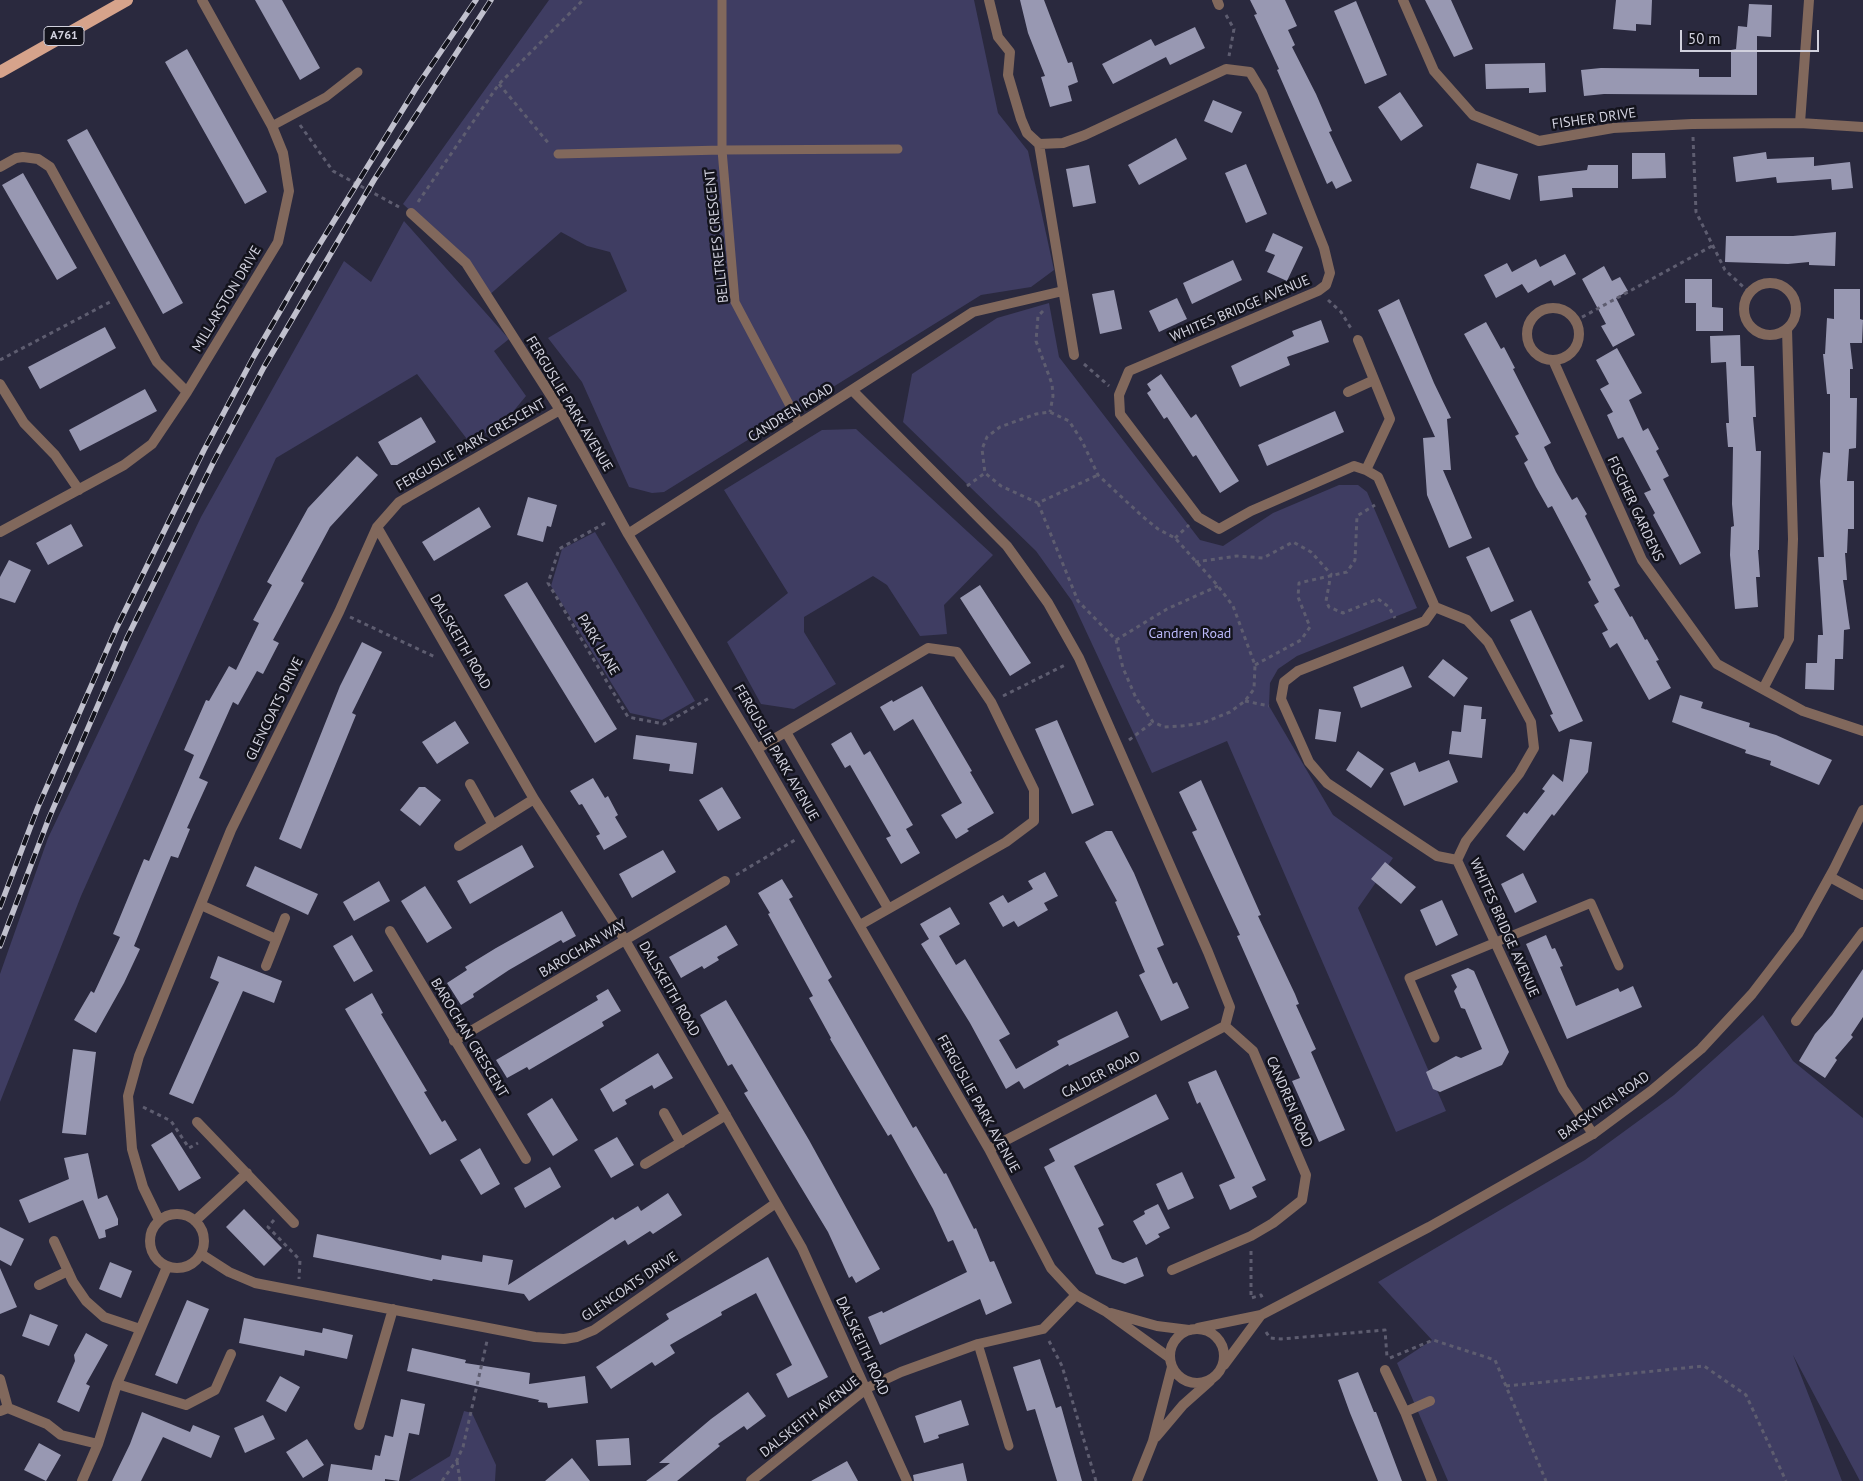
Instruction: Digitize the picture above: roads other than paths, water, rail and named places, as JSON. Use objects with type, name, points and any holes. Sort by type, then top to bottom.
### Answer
[{"type":"main road","name":"A761","points":[[0,72],[127,0]]},
{"type":"street","name":"MILLARSTON DRIVE","points":[[0,532],[124,466],[152,444],[187,392],[278,242],[289,191],[283,153],[272,126],[202,0]]},
{"type":"street","points":[[988,0],[998,37],[1010,52],[1008,75],[1021,119],[1027,133],[1039,144],[1074,355]]},
{"type":"street","name":"FISHER DRIVE","points":[[1403,0],[1434,71],[1473,115],[1539,141],[1613,128],[1692,124],[1800,124],[1863,127]]},
{"type":"street","points":[[1800,124],[1808,0]]},
{"type":"street","name":"WHITES BRIDGE AVENUE","points":[[1039,144],[1063,143],[1085,135],[1226,69],[1250,72],[1262,92],[1324,248],[1330,273],[1326,285],[1318,291],[1129,371],[1119,395],[1120,414],[1198,517],[1219,528],[1251,511],[1354,466],[1366,470]]},
{"type":"street","points":[[0,167],[16,158],[23,157],[38,159],[50,167],[157,362],[187,392]]},
{"type":"street","name":"FERGUSLIE PARK AVENUE","points":[[411,213],[466,264],[560,410],[628,534],[807,833],[989,1149],[1050,1268],[1076,1295],[1105,1311],[1171,1362]]},
{"type":"street","points":[[1763,689],[1789,640],[1794,539],[1786,329],[1792,322],[1796,305],[1787,289],[1771,283],[1755,288],[1746,300],[1745,316],[1754,330],[1770,335],[1786,329]]},
{"type":"street","points":[[853,391],[973,312],[1063,291]]},
{"type":"street","points":[[1554,308],[1570,314],[1575,321],[1578,339],[1575,347],[1569,354],[1552,360],[1537,355],[1528,342],[1527,334],[1532,318],[1546,309],[1554,308]]},
{"type":"street","points":[[1358,340],[1390,419],[1366,470],[1378,478],[1435,607],[1425,621],[1298,671],[1284,682],[1281,699],[1309,762],[1327,783],[1437,856],[1457,860]]},
{"type":"street","name":"FISCHER GARDENS","points":[[1552,360],[1642,560],[1717,664],[1803,711],[1863,731]]},
{"type":"street","points":[[1348,392],[1374,380]]},
{"type":"street","points":[[0,384],[24,423],[54,455],[79,490]]},
{"type":"street","name":"CANDREN ROAD","points":[[628,534],[799,423],[853,391],[1007,546],[1048,603],[1080,658],[1120,747],[1230,1007],[1225,1026],[1253,1051],[1306,1175],[1302,1200],[1251,1236],[1172,1270]]},
{"type":"street","name":"FERGUSLIE PARK CRESCENT","points":[[377,527],[399,502],[560,410]]},
{"type":"street","name":"GLENCOATS DRIVE","points":[[159,1220],[143,1187],[132,1149],[129,1101],[139,1056],[231,830],[339,612],[377,527]]},
{"type":"street","name":"DALSKEITH ROAD","points":[[377,527],[534,799],[625,940],[802,1248],[867,1388],[907,1481]]},
{"type":"street","name":"WHITES BRIDGE AVENUE","points":[[1435,607],[1468,620],[1488,642],[1531,722],[1534,748],[1519,774],[1466,841],[1457,860],[1563,1089],[1593,1134]]},
{"type":"street","points":[[757,749],[928,648],[957,652],[991,702],[1034,790],[1034,821],[1006,842],[860,925]]},
{"type":"street","points":[[786,732],[888,908]]},
{"type":"street","points":[[470,784],[493,825]]},
{"type":"street","points":[[459,846],[534,799]]},
{"type":"street","name":"BARSKIVEN ROAD","points":[[1193,1329],[1265,1313],[1429,1227],[1593,1134],[1651,1091],[1701,1049],[1752,994],[1798,934],[1830,877],[1863,810]]},
{"type":"street","points":[[1830,877],[1863,895]]},
{"type":"street","name":"BAROCHAN WAY","points":[[454,1041],[726,881]]},
{"type":"street","points":[[201,905],[276,939]]},
{"type":"street","points":[[266,966],[285,918]]},
{"type":"street","name":"BAROCHAN CRESCENT","points":[[390,931],[526,1159]]},
{"type":"street","points":[[1796,1021],[1863,932]]},
{"type":"street","name":"CALDER ROAD","points":[[989,1149],[1225,1026]]},
{"type":"street","points":[[664,1113],[681,1142]]},
{"type":"street","points":[[645,1164],[726,1115]]},
{"type":"street","points":[[197,1122],[294,1223]]},
{"type":"street","points":[[195,1221],[247,1173]]},
{"type":"street","name":"GLENCOATS DRIVE","points":[[202,1254],[229,1272],[255,1283],[535,1337],[577,1337],[594,1330],[776,1203]]},
{"type":"street","points":[[177,1214],[186,1215],[195,1221],[203,1231],[205,1241],[202,1254],[187,1267],[178,1269],[167,1267],[159,1262],[150,1245],[150,1236],[159,1220],[167,1215],[177,1214]]},
{"type":"street","points":[[54,1241],[68,1271],[86,1301],[104,1316],[140,1330]]},
{"type":"street","points":[[82,1481],[98,1444],[117,1384],[167,1267]]},
{"type":"street","points":[[39,1284],[68,1271]]},
{"type":"street","name":"DALSKEITH AVENUE","points":[[751,1481],[867,1388],[901,1372],[978,1344],[1043,1329],[1076,1295]]},
{"type":"street","points":[[359,1425],[393,1310]]},
{"type":"street","name":"FERGUSLIE PARK AVENUE","points":[[1105,1311],[1157,1326],[1193,1329]]},
{"type":"street","name":"BARSKIVEN ROAD","points":[[1223,1366],[1265,1313]]},
{"type":"street","points":[[1137,1481],[1153,1441],[1171,1362],[1174,1340],[1193,1329],[1214,1334],[1220,1340],[1224,1349],[1223,1366],[1182,1405],[1153,1441]]},
{"type":"street","points":[[117,1384],[186,1405],[215,1390],[231,1354]]},
{"type":"street","points":[[1171,1362],[1184,1380],[1202,1383],[1212,1378]]},
{"type":"street","points":[[1385,1370],[1406,1412],[1432,1481]]},
{"type":"street","points":[[0,1379],[4,1410],[47,1424],[61,1435],[98,1444]]},
{"type":"street","points":[[1406,1412],[1430,1401]]},
{"type":"lane","name":"BELLTREES CRESCENT","points":[[722,0],[722,150],[735,302],[799,423]]},
{"type":"lane","points":[[272,126],[337,90],[358,72]]},
{"type":"lane","name":"BELLTREES CRESCENT","points":[[558,154],[722,150],[898,149]]},
{"type":"lane","points":[[1435,1038],[1410,978],[1496,944],[1591,903],[1619,966]]},
{"type":"lane","points":[[978,1344],[1010,1446]]},
{"type":"railway","points":[[0,907],[38,807],[117,627],[204,450],[254,356],[308,263],[418,85],[476,0]]},
{"type":"railway","points":[[0,946],[49,818],[127,638],[214,461],[264,367],[374,180],[491,0]]},
{"type":"park label","name":"Candren Road","points":[[1190,634]]}]
